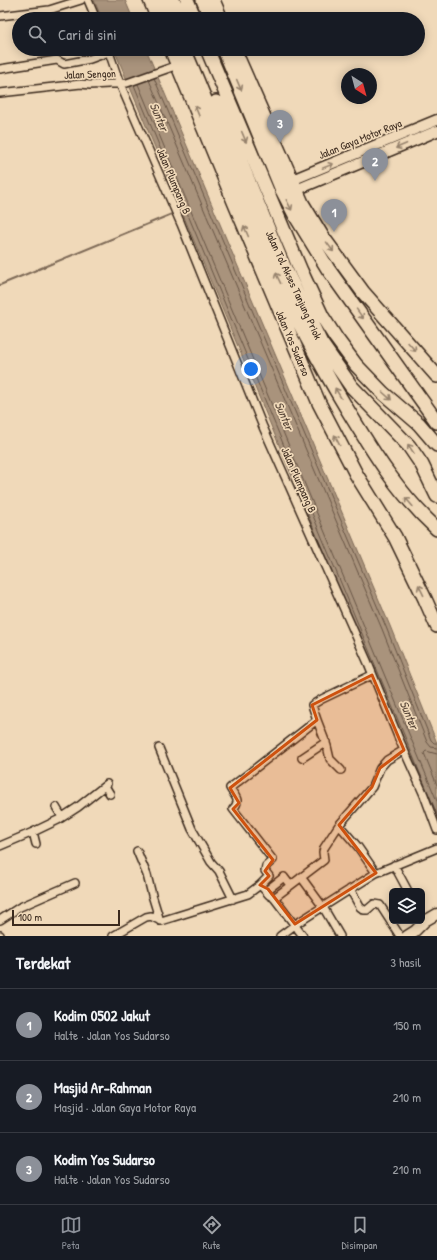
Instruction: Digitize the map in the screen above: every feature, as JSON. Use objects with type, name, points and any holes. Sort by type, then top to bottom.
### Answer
[{"type":"highway","points":[[150,0],[155,12]]},
{"type":"highway","points":[[162,0],[168,12]]},
{"type":"highway","points":[[173,0],[178,12]]},
{"type":"highway","points":[[187,0],[192,12]]},
{"type":"highway","points":[[203,0],[208,12]]},
{"type":"highway","points":[[213,0],[218,12]]},
{"type":"highway","name":"Jalan Yos Sudarso","points":[[174,56],[319,403],[356,474],[395,537],[437,626]]},
{"type":"highway","points":[[187,56],[275,271],[305,334],[329,379],[385,470],[413,506],[437,529]]},
{"type":"highway","name":"Jalan Tol Akses Tanjung Priok","points":[[197,56],[281,260],[321,343],[351,386],[408,444],[422,465],[437,496]]},
{"type":"highway","name":"Jalan Tol Akses Tanjung Priok","points":[[211,56],[301,271],[322,316],[356,365],[384,393],[419,424],[437,445]]},
{"type":"highway","points":[[227,56],[282,190],[301,227],[328,269],[437,422]]},
{"type":"highway","points":[[237,56],[302,203],[322,236],[363,292],[437,376]]},
{"type":"street","points":[[33,12],[49,10],[82,0]]},
{"type":"street","points":[[88,0],[93,12]]},
{"type":"street","points":[[0,16],[12,15]]},
{"type":"street","points":[[0,69],[57,60],[64,64],[90,59],[97,56]]},
{"type":"street","name":"Jalan Plumpang B","points":[[111,56],[181,224],[262,427],[372,675],[424,795],[437,830]]},
{"type":"street","name":"Jalan Sengon","points":[[0,93],[81,84],[123,84],[178,65]]},
{"type":"street","name":"Jalan Gaya Motor Raya","points":[[358,159],[437,120]]},
{"type":"street","name":"Jalan Gaya Motor Raya","points":[[294,185],[358,159],[437,131]]},
{"type":"street","points":[[341,770],[330,759],[326,742],[312,705],[372,675]]},
{"type":"street","points":[[113,936],[146,917],[151,916],[160,921],[248,894],[269,876],[265,871],[266,866],[273,860],[233,808],[238,804],[238,800],[230,788],[317,720]]},
{"type":"street","points":[[302,758],[326,742]]},
{"type":"street","points":[[159,748],[176,792],[188,816],[192,829],[211,862],[219,871],[233,899]]},
{"type":"street","points":[[274,898],[324,860],[324,848],[339,825],[372,787],[380,768],[387,760],[404,750]]},
{"type":"street","points":[[0,846],[33,832],[62,817],[96,794],[97,791],[106,785],[110,794]]},
{"type":"street","points":[[56,807],[62,817]]},
{"type":"street","points":[[339,825],[358,847],[376,873]]},
{"type":"street","points":[[33,832],[36,844]]},
{"type":"street","points":[[280,936],[295,924],[376,873],[437,848]]},
{"type":"street","points":[[137,851],[147,875],[160,921]]},
{"type":"street","points":[[394,865],[406,888]]},
{"type":"street","points":[[266,890],[284,877],[290,885]]},
{"type":"street","points":[[301,877],[323,907],[340,936]]},
{"type":"street","points":[[0,920],[20,907],[75,882]]},
{"type":"street","points":[[260,884],[269,895],[274,898],[303,936]]},
{"type":"street","points":[[350,889],[364,910],[367,910],[377,903],[380,905],[400,936]]},
{"type":"street","points":[[425,920],[437,914]]},
{"type":"street","points":[[425,924],[426,926],[437,921]]},
{"type":"street","points":[[407,936],[420,924]]},
{"type":"highlighted area","points":[[372,675],[404,750],[380,768],[372,787],[339,825],[376,873],[295,924],[268,889],[260,885],[269,876],[265,871],[273,860],[233,809],[239,803],[230,788],[317,720],[312,705]]},
{"type":"water","points":[[94,0],[125,0],[130,12],[99,12]]},
{"type":"water","name":"Sunter","points":[[117,56],[149,56],[390,626],[437,743],[437,824]]},
{"type":"waterway","points":[[0,285],[184,209]]},
{"type":"place","name":"Kodim Yos Sudarso","points":[[280,143]]},
{"type":"place","name":"Masjid Ar-Rahman","points":[[375,181]]},
{"type":"place","name":"Kodim 0502 Jakut","points":[[334,232]]}]
